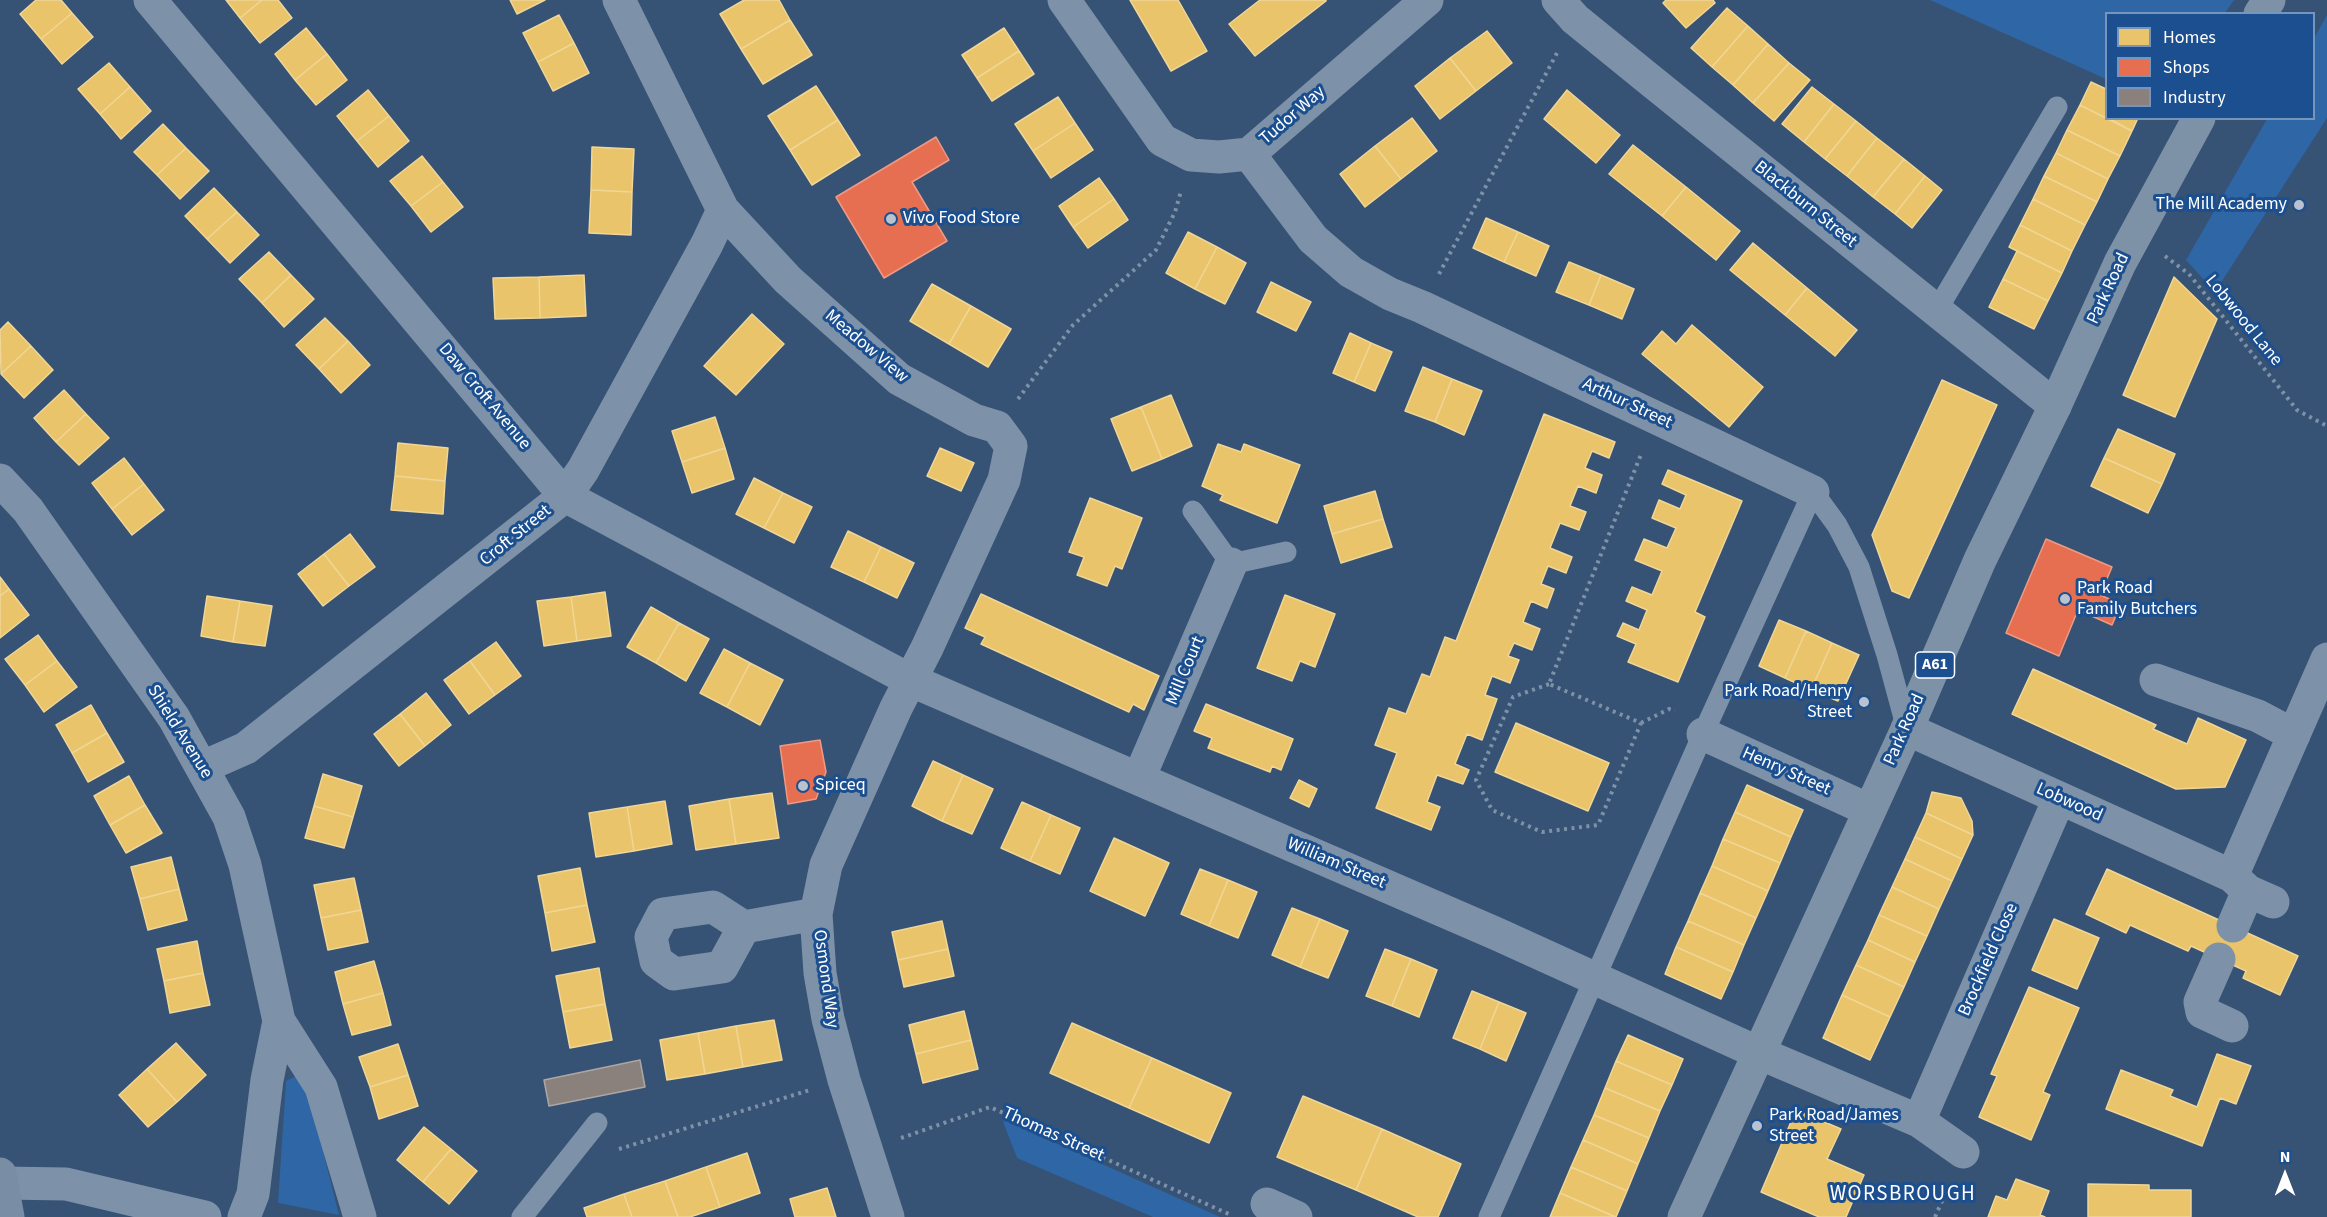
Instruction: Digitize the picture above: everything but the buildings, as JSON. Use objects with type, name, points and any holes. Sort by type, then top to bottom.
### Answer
[{"type":"highway","name":"Park Road","points":[[1683,1217],[1906,729],[1980,560],[2055,406],[2120,262],[2198,120]]},
{"type":"street","name":"Daw Croft Avenue","points":[[150,0],[565,496],[910,680]]},
{"type":"street","name":"Meadow View","points":[[619,0],[723,210],[788,280],[899,379],[974,420],[997,427]]},
{"type":"street","name":"Tudor Way","points":[[1064,0],[1162,140],[1191,155],[1219,157],[1249,154],[1427,0]]},
{"type":"street","name":"Blackburn Street","points":[[1566,9],[2055,406]]},
{"type":"street","name":"Arthur Street","points":[[1249,154],[1313,239],[1351,272],[1390,294],[1813,492]]},
{"type":"street","name":"Croft Street","points":[[203,768],[246,748],[565,496],[583,470],[707,244],[723,210]]},
{"type":"street","points":[[910,680],[1004,480],[1011,446],[997,427]]},
{"type":"street","name":"Shield Avenue","points":[[0,480],[28,510],[174,718],[229,817],[245,865],[279,1021],[321,1087],[360,1217]]},
{"type":"street","name":"Mill Court","points":[[1140,778],[1231,564]]},
{"type":"street","points":[[2233,926],[2251,890],[2294,735],[2323,678]]},
{"type":"street","name":"William Street","points":[[910,680],[1497,933],[1759,1053]]},
{"type":"street","name":"Osmond Way","points":[[888,1217],[844,1080],[828,1019],[820,973],[816,914],[826,866],[910,680]]},
{"type":"street","points":[[2156,680],[2258,716],[2294,735]]},
{"type":"street","name":"Lobwood","points":[[1906,729],[2251,890]]},
{"type":"street","name":"Henry Street","points":[[1703,734],[1869,810]]},
{"type":"street","name":"Brockfield Close","points":[[1919,1121],[2059,799]]},
{"type":"street","points":[[744,927],[816,914]]},
{"type":"street","points":[[2219,959],[2200,1002],[2202,1012],[2232,1026]]},
{"type":"street","name":"Shield Avenue","points":[[244,1217],[253,1194],[267,1080],[279,1021]]},
{"type":"street","points":[[1759,1053],[1919,1121],[1963,1152]]},
{"type":"street","points":[[9,1217],[1,1179],[66,1184],[205,1217]]},
{"type":"lane","points":[[1937,310],[2057,107]]},
{"type":"lane","points":[[1489,1217],[1813,492]]},
{"type":"lane","name":"Arthur Street","points":[[1813,492],[1837,525],[1859,567],[1887,655],[1906,729]]},
{"type":"lane","points":[[1193,511],[1231,564],[1286,552]]},
{"type":"lane","points":[[522,1217],[597,1123]]},
{"type":"path","points":[[1422,307],[1566,9]]},
{"type":"path","points":[[997,427],[1073,325],[1156,250],[1175,212],[1191,155]]},
{"type":"path","name":"Lobwood Lane","points":[[2136,234],[2189,274],[2296,410],[2327,426]]},
{"type":"path","points":[[1549,684],[1641,723],[1598,825],[1542,832],[1492,810],[1476,780],[1513,697],[1549,684],[1644,448]]},
{"type":"path","points":[[564,1166],[844,1080]]},
{"type":"path","name":"Thomas Street","points":[[866,1151],[990,1107],[1236,1217]]},
{"type":"shaded area","points":[[1930,0],[2234,0],[2226,12],[2105,12],[2105,79]]},
{"type":"shaded area","points":[[2327,15],[2327,118],[2215,292],[2186,260],[2266,120],[2315,120],[2315,36]]},
{"type":"shaded area","points":[[296,1076],[306,1083],[339,1215],[278,1203],[286,1081]]},
{"type":"shaded area","points":[[1002,1119],[1220,1217],[1153,1217],[1017,1158]]},
{"type":"place","name":"The Mill Academy","points":[[2299,205]]},
{"type":"place","name":"Vivo Food Store","points":[[891,219]]},
{"type":"place","name":"Park Road Family Butchers","points":[[2065,599]]},
{"type":"place","name":"Park Road/Henry Street","points":[[1864,702]]},
{"type":"place","name":"Spiceq","points":[[803,786]]},
{"type":"place","name":"Park Road/James Street","points":[[1757,1126]]},
{"type":"district","name":"WORSBROUGH","points":[[1903,1195]]}]
